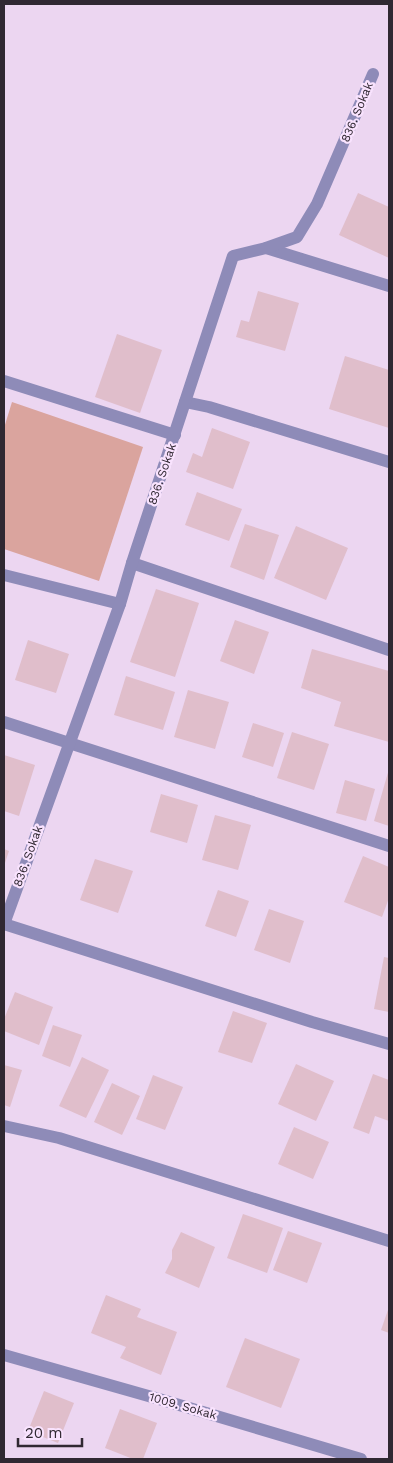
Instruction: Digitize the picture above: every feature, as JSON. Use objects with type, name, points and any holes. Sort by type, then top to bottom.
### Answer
[{"type":"street","name":"836. Sokak","points":[[4,924],[120,604],[233,256],[266,248],[297,237],[317,204],[373,74]]},
{"type":"street","points":[[266,248],[389,286]]},
{"type":"street","points":[[4,382],[175,434]]},
{"type":"street","points":[[185,402],[209,407],[389,462]]},
{"type":"street","points":[[132,563],[389,650]]},
{"type":"street","points":[[4,575],[120,604]]},
{"type":"street","points":[[4,722],[389,846]]},
{"type":"street","points":[[4,924],[303,1019],[389,1044]]},
{"type":"street","points":[[4,1126],[59,1138],[389,1240]]},
{"type":"street","name":"1009. Sokak","points":[[4,1355],[361,1459]]},
{"type":"shaded area","points":[[12,402],[143,447],[99,581],[4,549],[4,428]]},
{"type":"building","points":[[358,193],[389,207],[389,258],[339,235]]},
{"type":"building","points":[[258,291],[299,303],[285,351],[236,337],[241,320],[249,322]]},
{"type":"building","points":[[117,334],[162,350],[140,413],[95,397]]},
{"type":"building","points":[[345,356],[389,370],[389,428],[329,409]]},
{"type":"building","points":[[212,428],[250,442],[233,489],[186,472],[193,453],[202,457]]},
{"type":"building","points":[[197,492],[242,509],[229,541],[185,525]]},
{"type":"building","points":[[245,524],[279,535],[264,580],[230,567]]},
{"type":"building","points":[[296,526],[348,548],[326,600],[274,578]]},
{"type":"building","points":[[156,589],[199,603],[175,677],[130,662]]},
{"type":"building","points":[[235,620],[269,632],[254,674],[220,661]]},
{"type":"building","points":[[28,640],[69,654],[56,693],[15,680]]},
{"type":"building","points":[[312,649],[389,671],[389,742],[334,726],[341,702],[301,688]]},
{"type":"building","points":[[126,676],[175,692],[163,730],[114,715]]},
{"type":"building","points":[[188,690],[229,702],[215,749],[174,737]]},
{"type":"building","points":[[253,723],[284,733],[273,767],[242,757]]},
{"type":"building","points":[[292,732],[329,744],[314,790],[277,778]]},
{"type":"building","points":[[4,755],[35,765],[19,816],[4,811]]},
{"type":"building","points":[[389,769],[389,826],[374,821]]},
{"type":"building","points":[[345,780],[375,789],[366,821],[336,813]]},
{"type":"building","points":[[161,794],[198,805],[187,843],[150,832]]},
{"type":"building","points":[[215,815],[251,825],[238,870],[202,860]]},
{"type":"building","points":[[4,849],[9,851],[4,866]]},
{"type":"building","points":[[363,856],[389,867],[389,898],[382,917],[344,902]]},
{"type":"building","points":[[95,859],[133,871],[118,913],[80,900]]},
{"type":"building","points":[[218,890],[249,901],[236,937],[205,926]]},
{"type":"building","points":[[269,909],[304,921],[290,963],[254,950]]},
{"type":"building","points":[[384,957],[389,958],[389,1012],[374,1009]]},
{"type":"building","points":[[15,992],[53,1007],[39,1045],[4,1031],[4,1019]]},
{"type":"building","points":[[233,1011],[267,1023],[252,1063],[218,1052]]},
{"type":"building","points":[[53,1025],[82,1035],[70,1067],[42,1056]]},
{"type":"building","points":[[82,1057],[109,1070],[86,1118],[59,1106]]},
{"type":"building","points":[[296,1064],[334,1081],[316,1121],[278,1104]]},
{"type":"building","points":[[4,1065],[22,1070],[10,1107],[4,1105]]},
{"type":"building","points":[[373,1074],[389,1080],[389,1121],[375,1116],[369,1134],[353,1128]]},
{"type":"building","points":[[153,1075],[183,1087],[165,1130],[136,1119]]},
{"type":"building","points":[[112,1083],[140,1096],[122,1135],[94,1122]]},
{"type":"building","points":[[294,1127],[329,1142],[313,1179],[278,1164]]},
{"type":"building","points":[[243,1214],[283,1228],[267,1273],[227,1258]]},
{"type":"building","points":[[288,1231],[322,1243],[307,1283],[273,1270]]},
{"type":"building","points":[[181,1232],[215,1247],[199,1288],[165,1273],[172,1259],[172,1250]]},
{"type":"building","points":[[106,1295],[141,1309],[137,1317],[177,1332],[161,1375],[120,1358],[126,1347],[91,1333]]},
{"type":"building","points":[[389,1307],[389,1333],[381,1330]]},
{"type":"building","points":[[245,1338],[300,1359],[281,1408],[226,1387]]},
{"type":"building","points":[[44,1391],[74,1403],[58,1443],[28,1431]]},
{"type":"building","points":[[120,1409],[157,1423],[143,1459],[133,1459],[105,1448]]}]
